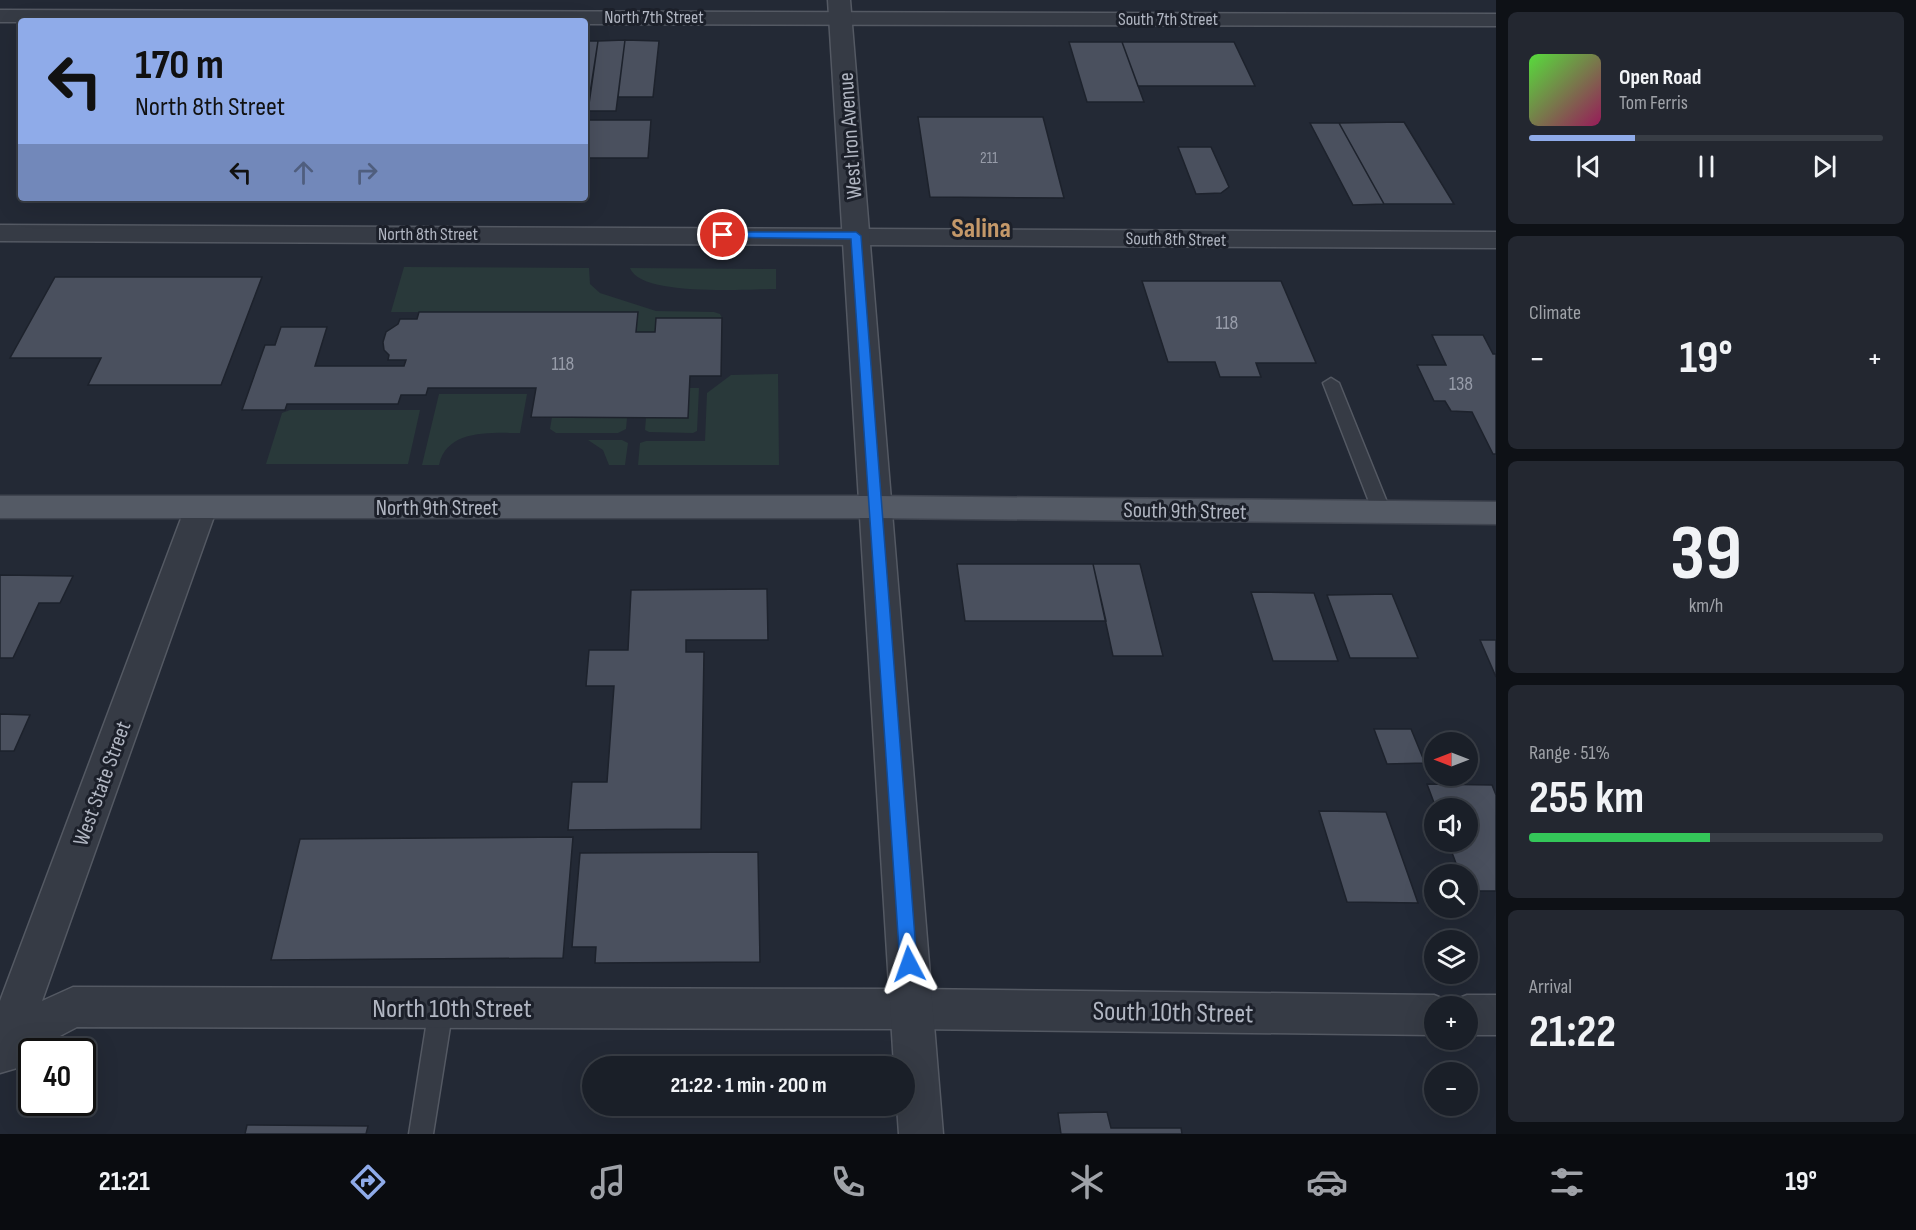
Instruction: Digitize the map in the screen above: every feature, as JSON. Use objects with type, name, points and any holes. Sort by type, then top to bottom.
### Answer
[{"type":"main road","name":"North 9th Street","points":[[0,507],[874,507]]},
{"type":"main road","name":"South 9th Street","points":[[874,507],[1496,513]]},
{"type":"street","name":"North 7th Street","points":[[0,16],[839,9]]},
{"type":"street","name":"South 7th Street","points":[[839,9],[1496,21]]},
{"type":"street","name":"West Iron Avenue","points":[[839,9],[921,1134]]},
{"type":"street","name":"North 8th Street","points":[[0,233],[856,236]]},
{"type":"street","name":"South 8th Street","points":[[856,236],[1496,240]]},
{"type":"street","name":"West State Street","points":[[2,1047],[201,508]]},
{"type":"street","name":"North 10th Street","points":[[2,1047],[73,1007],[912,1009]]},
{"type":"street","name":"South 10th Street","points":[[912,1009],[1424,1015]]},
{"type":"street","points":[[1478,1015],[1496,1015]]},
{"type":"lane","points":[[1331,382],[1382,512]]},
{"type":"lane","points":[[421,1134],[441,1008]]},
{"type":"shaded area","points":[[404,267],[589,268],[590,284],[600,293],[656,311],[714,312],[720,314],[722,318],[656,318],[655,332],[636,332],[638,312],[391,312]]},
{"type":"shaded area","points":[[630,268],[776,269],[776,289],[721,290],[673,287],[653,284],[638,277]]},
{"type":"shaded area","points":[[778,374],[779,465],[638,465],[640,443],[646,441],[705,441],[707,393],[731,375]]},
{"type":"shaded area","points":[[689,388],[699,388],[697,431],[693,433],[645,430],[646,418]]},
{"type":"shaded area","points":[[439,394],[527,394],[520,433],[483,434],[460,439],[444,453],[439,465],[422,465]]},
{"type":"shaded area","points":[[290,410],[420,410],[408,464],[266,464],[282,413]]},
{"type":"shaded area","points":[[552,417],[627,418],[626,429],[618,433],[556,433],[550,429]]},
{"type":"shaded area","points":[[588,440],[622,440],[628,443],[625,465],[609,465],[603,450]]},
{"type":"building","points":[[625,40],[616,111],[588,111],[598,41]]},
{"type":"building","points":[[625,40],[659,41],[653,97],[618,97]]},
{"type":"building","points":[[588,41],[598,41],[588,106]]},
{"type":"building","points":[[1069,42],[1122,42],[1144,102],[1087,102]]},
{"type":"building","points":[[1122,42],[1234,42],[1255,86],[1138,86]]},
{"type":"building","points":[[918,117],[1043,117],[1064,198],[930,197]]},
{"type":"building","points":[[588,120],[651,120],[648,158],[588,158]]},
{"type":"building","points":[[1404,122],[1454,204],[1384,204],[1339,123]]},
{"type":"building","points":[[1310,123],[1339,123],[1384,204],[1353,205]]},
{"type":"building","points":[[1178,147],[1211,147],[1229,187],[1221,193],[1196,194]]},
{"type":"building","points":[[55,277],[262,277],[221,385],[88,385],[101,358],[10,358]]},
{"type":"building","points":[[1142,281],[1281,281],[1316,363],[1256,363],[1261,377],[1220,377],[1215,362],[1168,362]]},
{"type":"building","points":[[419,312],[638,312],[636,332],[655,332],[656,318],[722,318],[721,376],[690,376],[688,418],[531,417],[536,388],[428,388],[426,395],[401,395],[398,404],[287,404],[285,410],[242,410],[265,345],[275,345],[281,327],[327,327],[315,366],[404,366],[406,360],[388,360],[389,355],[384,350],[383,342],[386,332],[398,324],[400,319],[417,319]]},
{"type":"building","points":[[1432,335],[1483,335],[1493,354],[1496,354],[1496,454],[1493,454],[1472,412],[1451,411],[1445,401],[1434,401],[1417,365],[1446,365]]},
{"type":"building","points":[[957,564],[1093,564],[1106,621],[965,621]]},
{"type":"building","points":[[1093,564],[1140,564],[1163,656],[1113,656]]},
{"type":"building","points":[[0,575],[73,576],[60,603],[39,603],[13,658],[0,658]]},
{"type":"building","points":[[767,589],[768,640],[686,640],[686,652],[704,652],[701,829],[568,830],[572,782],[607,782],[614,686],[586,686],[589,650],[628,650],[631,590]]},
{"type":"building","points":[[1251,592],[1314,593],[1338,661],[1273,661]]},
{"type":"building","points":[[1392,594],[1418,658],[1350,658],[1327,595]]},
{"type":"building","points":[[1480,640],[1496,640],[1496,677]]},
{"type":"building","points":[[0,714],[30,715],[14,751],[0,751]]},
{"type":"building","points":[[1374,729],[1411,729],[1424,763],[1387,764]]},
{"type":"building","points":[[1492,785],[1496,795],[1496,891],[1478,891],[1478,864],[1456,864],[1452,852],[1478,852],[1478,798],[1432,798],[1428,786]]},
{"type":"building","points":[[1319,811],[1386,812],[1418,903],[1347,902]]},
{"type":"building","points":[[573,837],[563,958],[271,960],[300,839]]},
{"type":"building","points":[[758,852],[760,962],[595,963],[596,947],[572,947],[580,853]]},
{"type":"building","points":[[1107,1112],[1111,1128],[1181,1128],[1182,1134],[1061,1134],[1058,1113]]},
{"type":"building","points":[[247,1125],[368,1126],[366,1134],[245,1134]]},
{"type":"district","name":"Salina","points":[[981,227]]},
{"type":"route","points":[[723,235],[856,236],[909,964]]}]
